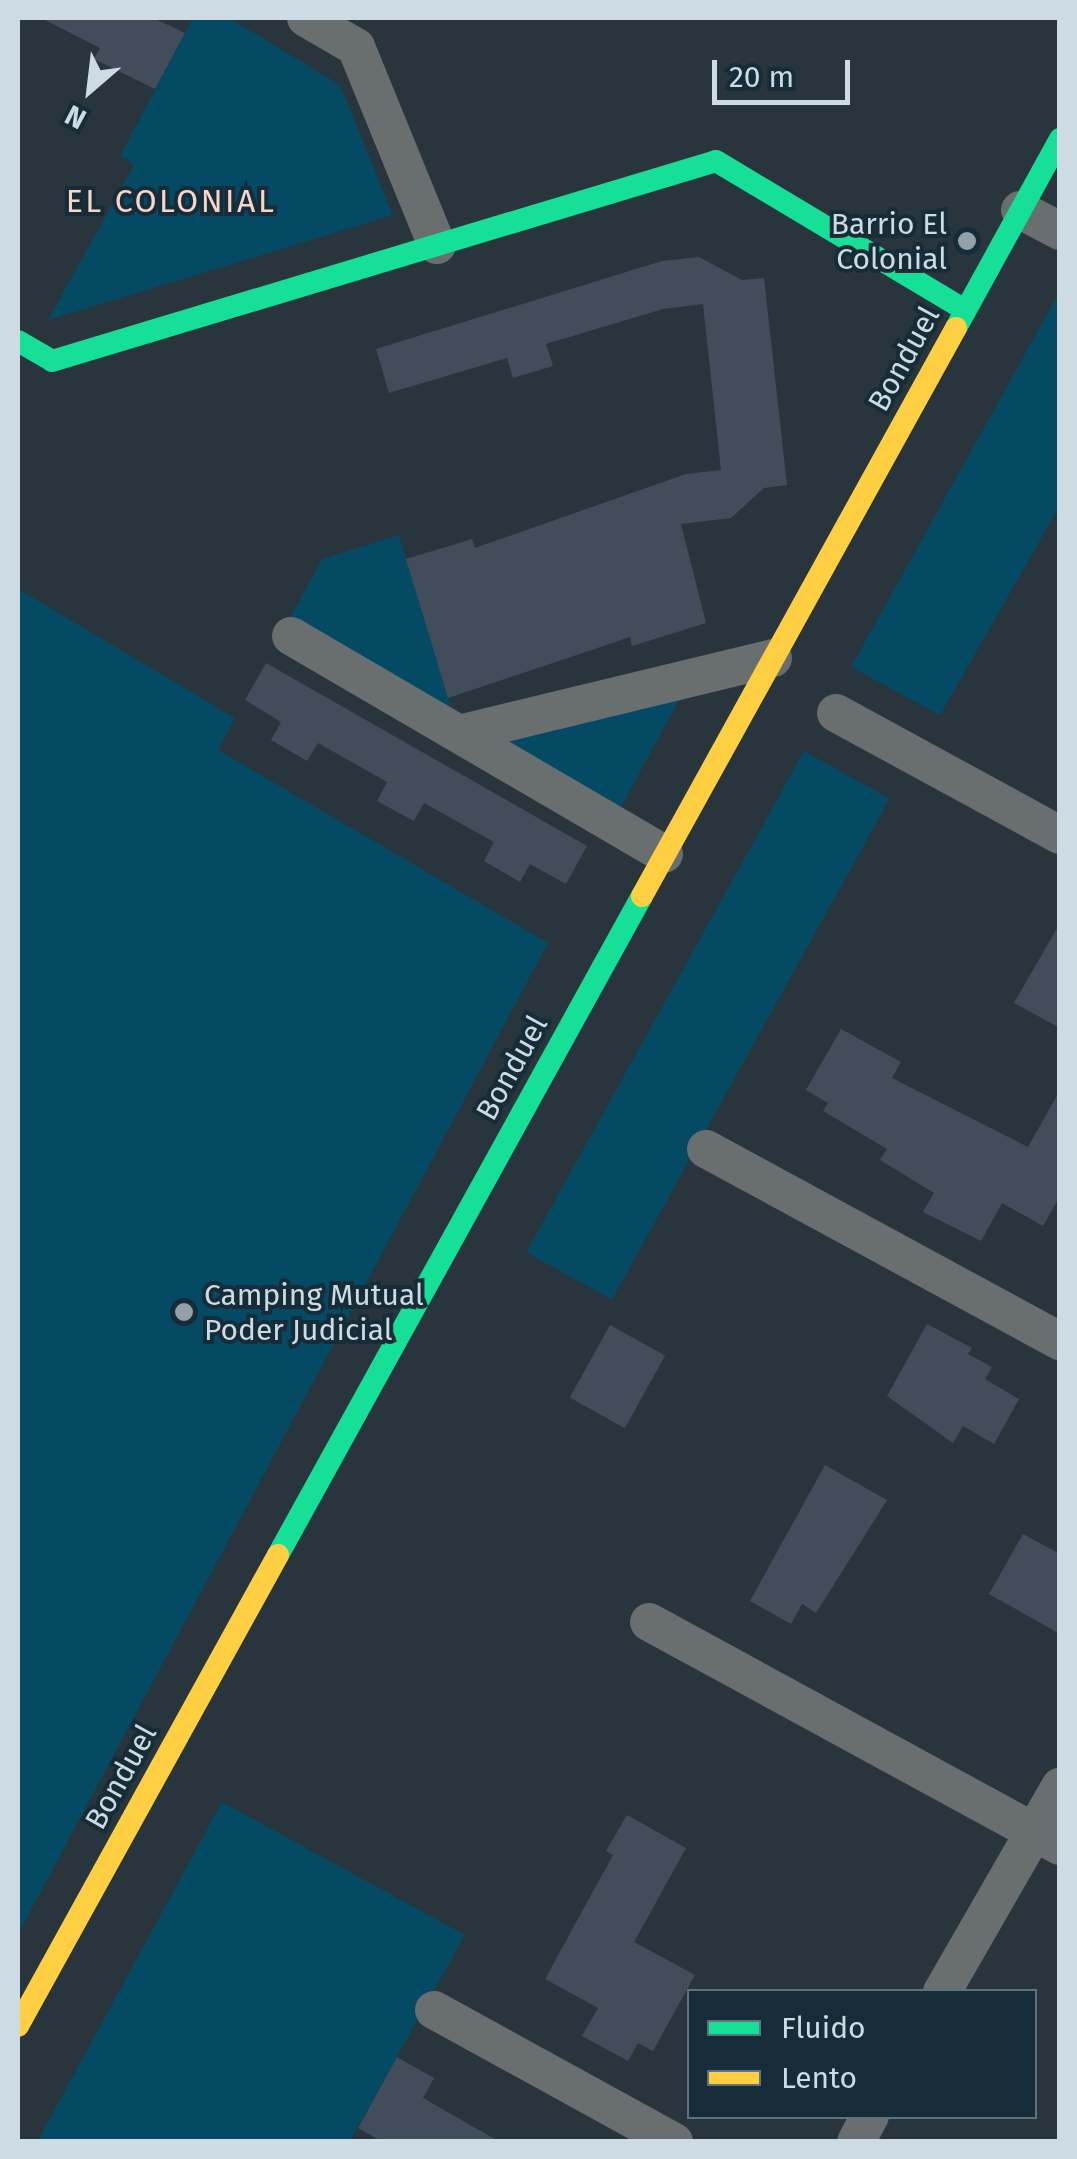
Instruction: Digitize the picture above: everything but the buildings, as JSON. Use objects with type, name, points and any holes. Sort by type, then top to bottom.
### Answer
[{"type":"main road","name":"Bonduel","points":[[18,2026],[1060,139]]},
{"type":"main road","points":[[18,341],[52,361],[716,161],[965,310]]},
{"type":"street","points":[[306,18],[356,47],[437,245]]},
{"type":"street","points":[[1020,210],[1060,231]]},
{"type":"street","points":[[291,636],[664,854]]},
{"type":"street","points":[[459,734],[773,658]]},
{"type":"street","points":[[836,712],[1060,835]]},
{"type":"street","points":[[706,1149],[1060,1341]]},
{"type":"street","points":[[649,1622],[1046,1839]]},
{"type":"street","points":[[944,1989],[1046,1839],[1060,1787]]},
{"type":"street","points":[[434,2010],[674,2142]]},
{"type":"street","points":[[856,2142],[868,2119]]},
{"type":"shaded area","points":[[193,18],[229,18],[340,85],[393,215],[48,320],[134,165],[120,156]]},
{"type":"shaded area","points":[[1059,293],[1059,507],[940,715],[851,667]]},
{"type":"shaded area","points":[[399,535],[455,721],[287,623],[322,559]]},
{"type":"shaded area","name":"Camping Mutual Poder Judicial","points":[[18,589],[235,718],[218,750],[548,943],[18,1934]]},
{"type":"shaded area","points":[[682,694],[619,811],[494,740]]},
{"type":"shaded area","points":[[804,751],[890,799],[612,1300],[526,1252]]},
{"type":"shaded area","points":[[222,1802],[465,1935],[350,2141],[37,2142]]},
{"type":"traffic: fast","points":[[956,328],[1060,139]]},
{"type":"traffic: fast","points":[[18,341],[52,361],[716,161],[965,310]]},
{"type":"traffic: fast","points":[[278,1555],[642,896]]},
{"type":"traffic: slow","points":[[642,896],[956,328]]},
{"type":"traffic: slow","points":[[18,2026],[278,1555]]},
{"type":"place","name":"Barrio El Colonial","points":[[967,241]]},
{"type":"place","name":"Camping Mutual Poder Judicial","points":[[184,1312]]},
{"type":"district","name":"EL COLONIAL","points":[[171,201]]}]
